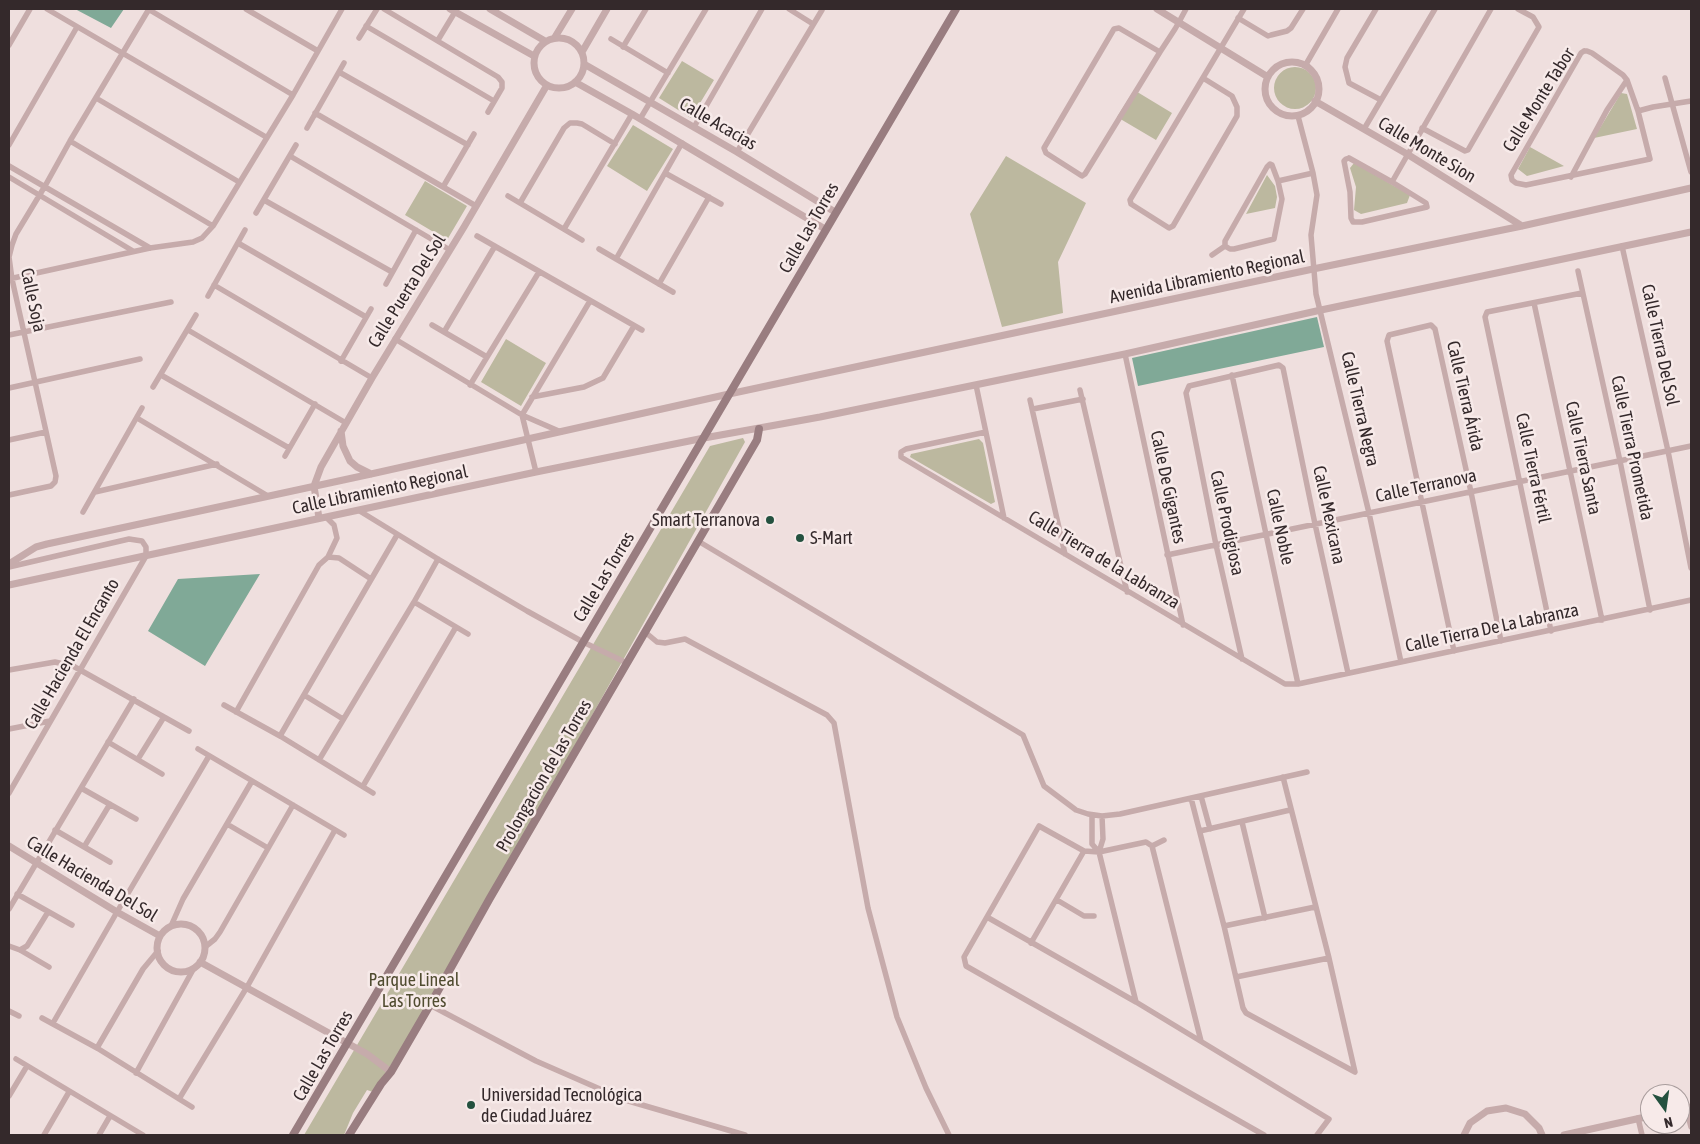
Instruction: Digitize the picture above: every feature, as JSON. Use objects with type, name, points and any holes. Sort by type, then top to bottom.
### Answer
[{"type":"main road","name":"Calle Las Torres","points":[[293,1135],[956,9]]},
{"type":"main road","name":"Prolongacion de las Torres","points":[[349,1135],[381,1084],[391,1072],[430,1005],[490,898],[757,440],[759,428]]},
{"type":"street","points":[[9,45],[30,9]]},
{"type":"street","points":[[47,9],[266,137]]},
{"type":"street","points":[[149,9],[292,94]]},
{"type":"street","name":"Calle Soja","points":[[9,495],[47,488],[55,482],[56,476],[24,332],[10,279],[9,257],[12,245],[16,234],[149,9]]},
{"type":"street","points":[[246,9],[318,51]]},
{"type":"street","points":[[10,279],[133,251],[183,244],[202,238],[213,226],[342,9]]},
{"type":"street","points":[[359,38],[377,9]]},
{"type":"street","points":[[384,9],[498,77],[502,85],[488,112]]},
{"type":"street","points":[[490,9],[545,41]]},
{"type":"street","points":[[555,38],[572,9]]},
{"type":"street","points":[[582,52],[607,9]]},
{"type":"street","points":[[623,47],[646,9]]},
{"type":"street","points":[[640,119],[706,9]]},
{"type":"street","points":[[694,127],[762,9]]},
{"type":"street","points":[[789,9],[813,24]]},
{"type":"street","points":[[1157,9],[1268,76]]},
{"type":"street","points":[[1160,52],[1119,28],[1114,29],[1044,148],[1046,153],[1082,176],[1084,175],[1179,22],[1186,9]]},
{"type":"street","points":[[1203,78],[1232,96],[1238,107],[1237,116],[1173,226],[1170,228],[1131,204],[1130,200],[1244,9]]},
{"type":"street","points":[[1238,18],[1268,36],[1287,31],[1291,28],[1303,9]]},
{"type":"street","points":[[1304,66],[1338,9]]},
{"type":"street","points":[[1376,9],[1347,58],[1345,68],[1349,83],[1381,100]]},
{"type":"street","points":[[1364,129],[1435,9]]},
{"type":"street","points":[[1392,182],[1491,9]]},
{"type":"street","points":[[1422,128],[1465,151],[1468,150],[1539,26],[1533,17],[1518,9]]},
{"type":"street","points":[[438,40],[453,10],[534,56]]},
{"type":"street","points":[[737,152],[822,10]]},
{"type":"street","points":[[366,26],[494,101]]},
{"type":"street","points":[[9,145],[77,27]]},
{"type":"street","points":[[562,37],[574,42],[582,52],[584,64],[580,77],[561,88],[547,85],[537,76],[533,63],[534,56],[540,46],[545,41],[555,38],[562,37]]},
{"type":"street","points":[[611,39],[668,73]]},
{"type":"street","name":"Calle Monte Tabor","points":[[1584,51],[1592,53],[1623,75],[1627,80],[1638,111],[1650,157],[1649,161],[1526,185],[1521,185],[1512,180],[1511,175],[1584,51]]},
{"type":"street","points":[[1289,62],[1304,66],[1313,72],[1317,80],[1319,89],[1316,101],[1306,112],[1298,116],[1280,114],[1273,109],[1265,94],[1268,76],[1280,65],[1289,62]]},
{"type":"street","points":[[307,128],[344,63]]},
{"type":"street","name":"Calle Acacias","points":[[584,64],[737,152],[835,212]]},
{"type":"street","points":[[339,72],[468,145]]},
{"type":"street","points":[[1665,78],[1691,172]]},
{"type":"street","points":[[1571,176],[1607,110],[1627,80]]},
{"type":"street","name":"Calle Acacias","points":[[574,82],[682,143],[825,229]]},
{"type":"street","name":"Calle Puerta Del Sol","points":[[314,486],[321,467],[341,430],[547,85]]},
{"type":"street","points":[[96,98],[239,182]]},
{"type":"street","name":"Calle Monte Sion","points":[[1316,101],[1407,154],[1522,226]]},
{"type":"street","points":[[1638,111],[1691,101]]},
{"type":"street","points":[[315,113],[476,206]]},
{"type":"street","points":[[564,229],[632,114]]},
{"type":"street","points":[[1298,116],[1317,195],[1311,235],[1313,269]]},
{"type":"street","points":[[520,203],[564,128],[570,124],[582,124],[615,144]]},
{"type":"street","points":[[443,187],[474,134]]},
{"type":"street","points":[[70,141],[213,226]]},
{"type":"street","points":[[616,259],[682,143]]},
{"type":"street","points":[[256,213],[296,146]]},
{"type":"street","points":[[290,156],[450,250]]},
{"type":"street","points":[[1349,158],[1392,182],[1426,204],[1427,207],[1362,222],[1353,222],[1350,215],[1348,177],[1344,166],[1346,159],[1349,158]]},
{"type":"street","points":[[1212,256],[1225,246],[1225,241],[1267,167],[1270,164],[1272,165],[1282,200],[1274,239],[1234,249],[1225,246]]},
{"type":"street","points":[[9,166],[150,248]]},
{"type":"street","points":[[1278,181],[1313,172]]},
{"type":"street","points":[[665,173],[721,204]]},
{"type":"street","points":[[9,177],[133,251]]},
{"type":"street","name":"Avenida Libramiento Regional","points":[[729,394],[1522,226],[1691,188]]},
{"type":"street","points":[[508,196],[582,240]]},
{"type":"street","points":[[659,284],[709,197]]},
{"type":"street","points":[[264,200],[392,272]]},
{"type":"street","points":[[208,296],[245,230]]},
{"type":"street","points":[[386,284],[416,230]]},
{"type":"street","points":[[759,428],[1125,354],[1321,310],[1691,232]]},
{"type":"street","points":[[477,236],[642,330]]},
{"type":"street","points":[[238,243],[366,318]]},
{"type":"street","points":[[444,332],[495,246]]},
{"type":"street","name":"Calle Tierra Del Sol","points":[[1622,246],[1668,451],[1691,568]]},
{"type":"street","points":[[599,249],[674,292]]},
{"type":"street","name":"Calle Tierra Negra","points":[[1313,269],[1316,294],[1401,662]]},
{"type":"street","name":"Calle Tierra Prometida","points":[[1578,271],[1620,461],[1650,610]]},
{"type":"street","points":[[470,385],[539,272]]},
{"type":"street","points":[[214,285],[372,378]]},
{"type":"street","points":[[1534,303],[1582,292]]},
{"type":"street","points":[[536,472],[522,415],[590,301]]},
{"type":"street","points":[[9,335],[170,302]]},
{"type":"street","name":"Calle Tierra Fértil","points":[[1534,303],[1487,312],[1486,316],[1551,631]]},
{"type":"street","name":"Calle Tierra Santa","points":[[1534,303],[1602,620]]},
{"type":"street","points":[[341,361],[372,308]]},
{"type":"street","points":[[153,387],[196,315]]},
{"type":"street","points":[[432,325],[487,357]]},
{"type":"street","name":"Calle Tierra Árida","points":[[1423,502],[1387,341],[1389,335],[1431,325],[1435,329],[1501,641]]},
{"type":"street","points":[[532,397],[584,387],[603,378],[634,326]]},
{"type":"street","points":[[188,330],[346,423]]},
{"type":"street","points":[[395,339],[522,415],[561,432]]},
{"type":"street","name":"Calle De Gigantes","points":[[1125,354],[1183,625]]},
{"type":"street","points":[[9,388],[140,359]]},
{"type":"street","name":"Calle Mexicana","points":[[1232,375],[1279,365],[1283,368],[1348,673]]},
{"type":"street","points":[[161,375],[289,448]]},
{"type":"street","name":"Calle Prodigiosa","points":[[1232,375],[1189,386],[1186,393],[1216,545],[1242,659]]},
{"type":"street","name":"Calle Noble","points":[[1232,375],[1298,684]]},
{"type":"street","points":[[976,385],[1004,518]]},
{"type":"street","points":[[1080,390],[1127,592]]},
{"type":"street","name":"Calle Libramiento Regional","points":[[9,566],[36,548],[47,544],[528,440],[729,394]]},
{"type":"street","points":[[1033,409],[1082,399]]},
{"type":"street","points":[[1030,400],[1065,554]]},
{"type":"street","points":[[284,456],[315,404]]},
{"type":"street","points":[[84,512],[142,408]]},
{"type":"street","points":[[137,418],[268,496]]},
{"type":"street","name":"Calle Libramiento Regional","points":[[9,585],[536,472],[759,428]]},
{"type":"street","points":[[341,430],[344,446],[350,461],[356,467],[371,474]]},
{"type":"street","points":[[9,440],[46,432]]},
{"type":"street","name":"Calle Tierra de la Labranza","points":[[986,432],[906,449],[901,452],[901,457],[1285,684],[1298,684]]},
{"type":"street","name":"Calle Terranova","points":[[1167,555],[1691,446]]},
{"type":"street","points":[[95,492],[217,464]]},
{"type":"street","points":[[236,712],[319,565],[328,557],[337,538],[334,525],[322,518],[314,486]]},
{"type":"street","points":[[1423,502],[1454,651]]},
{"type":"street","points":[[358,510],[397,535],[583,642],[627,663]]},
{"type":"street","points":[[280,736],[397,535]]},
{"type":"street","points":[[9,566],[128,540],[142,541],[146,547],[146,556]]},
{"type":"street","points":[[698,541],[1023,735],[1044,786],[1076,810],[1102,816],[1120,814],[1307,772]]},
{"type":"street","name":"Calle Hacienda El Encanto","points":[[9,793],[146,556]]},
{"type":"street","points":[[328,557],[339,558],[371,579]]},
{"type":"street","points":[[319,760],[438,559]]},
{"type":"street","name":"Calle Tierra De La Labranza","points":[[1298,684],[1691,600]]},
{"type":"street","points":[[414,602],[468,634]]},
{"type":"street","points":[[363,786],[456,627]]},
{"type":"street","points":[[645,632],[657,642],[665,643],[685,639],[827,715],[834,722],[868,908],[897,1017],[926,1088],[949,1135]]},
{"type":"street","points":[[9,670],[55,662],[73,666],[189,731]]},
{"type":"street","points":[[304,695],[344,719]]},
{"type":"street","points":[[9,909],[134,699]]},
{"type":"street","points":[[224,705],[373,792]]},
{"type":"street","points":[[138,759],[164,717]]},
{"type":"street","points":[[9,729],[50,721]]},
{"type":"street","points":[[108,742],[162,774]]},
{"type":"street","points":[[198,749],[344,835]]},
{"type":"street","points":[[53,1023],[209,756]]},
{"type":"street","points":[[1191,798],[1246,1012],[1355,1072],[1329,958],[1283,777]]},
{"type":"street","points":[[171,926],[183,899],[252,781]]},
{"type":"street","points":[[80,788],[136,818]]},
{"type":"street","points":[[1202,796],[1210,828]]},
{"type":"street","points":[[84,847],[110,804]]},
{"type":"street","points":[[205,947],[220,932],[293,805]]},
{"type":"street","points":[[1200,831],[1290,810]]},
{"type":"street","points":[[1092,815],[1092,844],[1099,852]]},
{"type":"street","points":[[1102,816],[1102,839],[1099,852],[1136,1002]]},
{"type":"street","points":[[1242,822],[1265,918]]},
{"type":"street","points":[[227,824],[268,848]]},
{"type":"street","points":[[1201,1041],[1152,846],[1146,842],[1099,852],[1084,851],[1039,826],[964,957],[966,966],[1264,1135]]},
{"type":"street","points":[[55,830],[110,862]]},
{"type":"street","points":[[179,1099],[247,987],[335,830]]},
{"type":"street","points":[[1152,846],[1164,840]]},
{"type":"street","name":"Calle Hacienda Del Sol","points":[[9,846],[160,936]]},
{"type":"street","points":[[1030,943],[1057,900],[1084,851]]},
{"type":"street","points":[[17,894],[72,925]]},
{"type":"street","points":[[1057,900],[1084,916],[1094,916]]},
{"type":"street","points":[[1224,926],[1315,907]]},
{"type":"street","points":[[20,950],[27,946],[48,912]]},
{"type":"street","points":[[987,917],[1136,1002],[1329,1118],[1317,1135]]},
{"type":"street","points":[[136,1073],[204,955],[204,940],[194,927],[186,924],[171,926],[165,930],[160,936],[158,944],[160,958],[164,964],[171,969],[179,971],[187,971],[197,965]]},
{"type":"street","points":[[9,946],[20,950],[49,967]]},
{"type":"street","points":[[96,1048],[143,969],[158,951]]},
{"type":"street","points":[[1236,977],[1329,958]]},
{"type":"street","points":[[197,965],[247,987],[367,1054],[391,1072]]},
{"type":"street","points":[[430,1005],[536,1062],[625,1100],[745,1135]]},
{"type":"street","points":[[9,1011],[19,1016]]},
{"type":"street","points":[[42,1018],[96,1048],[192,1107]]},
{"type":"street","points":[[16,1059],[142,1135]]},
{"type":"street","points":[[9,1096],[27,1066]]},
{"type":"street","points":[[44,1135],[69,1092]]},
{"type":"street","points":[[1464,1135],[1470,1123],[1486,1111],[1506,1108],[1525,1114],[1539,1128],[1542,1135]]},
{"type":"street","points":[[99,1135],[110,1116]]},
{"type":"street","points":[[1564,1135],[1589,1132],[1638,1118],[1642,1135]]},
{"type":"green space","points":[[682,61],[714,80],[691,118],[659,98]]},
{"type":"green space","points":[[1299,67],[1307,70],[1313,76],[1316,88],[1313,100],[1307,106],[1291,109],[1283,106],[1277,100],[1274,84],[1277,76],[1283,70]]},
{"type":"green space","points":[[1134,90],[1172,113],[1156,140],[1117,117]]},
{"type":"green space","points":[[1621,93],[1627,94],[1637,129],[1594,138]]},
{"type":"green space","points":[[633,125],[673,149],[647,191],[607,166]]},
{"type":"green space","points":[[1530,147],[1564,166],[1527,176],[1518,169]]},
{"type":"green space","points":[[1006,156],[1086,203],[1058,262],[1063,313],[1002,327],[970,214]]},
{"type":"green space","points":[[1354,163],[1410,195],[1407,203],[1361,214],[1354,210],[1356,187],[1350,168]]},
{"type":"green space","points":[[1267,175],[1275,186],[1277,197],[1275,208],[1246,214]]},
{"type":"green space","points":[[425,181],[467,206],[447,240],[405,215]]},
{"type":"green space","points":[[506,339],[546,363],[521,406],[481,382]]},
{"type":"green space","name":"Parque Lineal Las Torres","points":[[743,438],[745,442],[430,1005],[373,1092],[367,1090],[353,1113],[344,1135],[304,1135],[710,446]]},
{"type":"green space","points":[[979,439],[983,443],[995,502],[991,504],[910,457],[911,454]]},
{"type":"shaded area","points":[[75,9],[124,9],[111,28]]},
{"type":"shaded area","points":[[1317,317],[1324,347],[1138,386],[1132,358]]},
{"type":"shaded area","points":[[260,574],[205,666],[148,631],[178,579]]},
{"type":"place","name":"Smart Terranova","points":[[770,520]]},
{"type":"place","name":"S-Mart","points":[[800,538]]},
{"type":"place","name":"Universidad Tecnológica de Ciudad Juárez","points":[[471,1105]]}]
